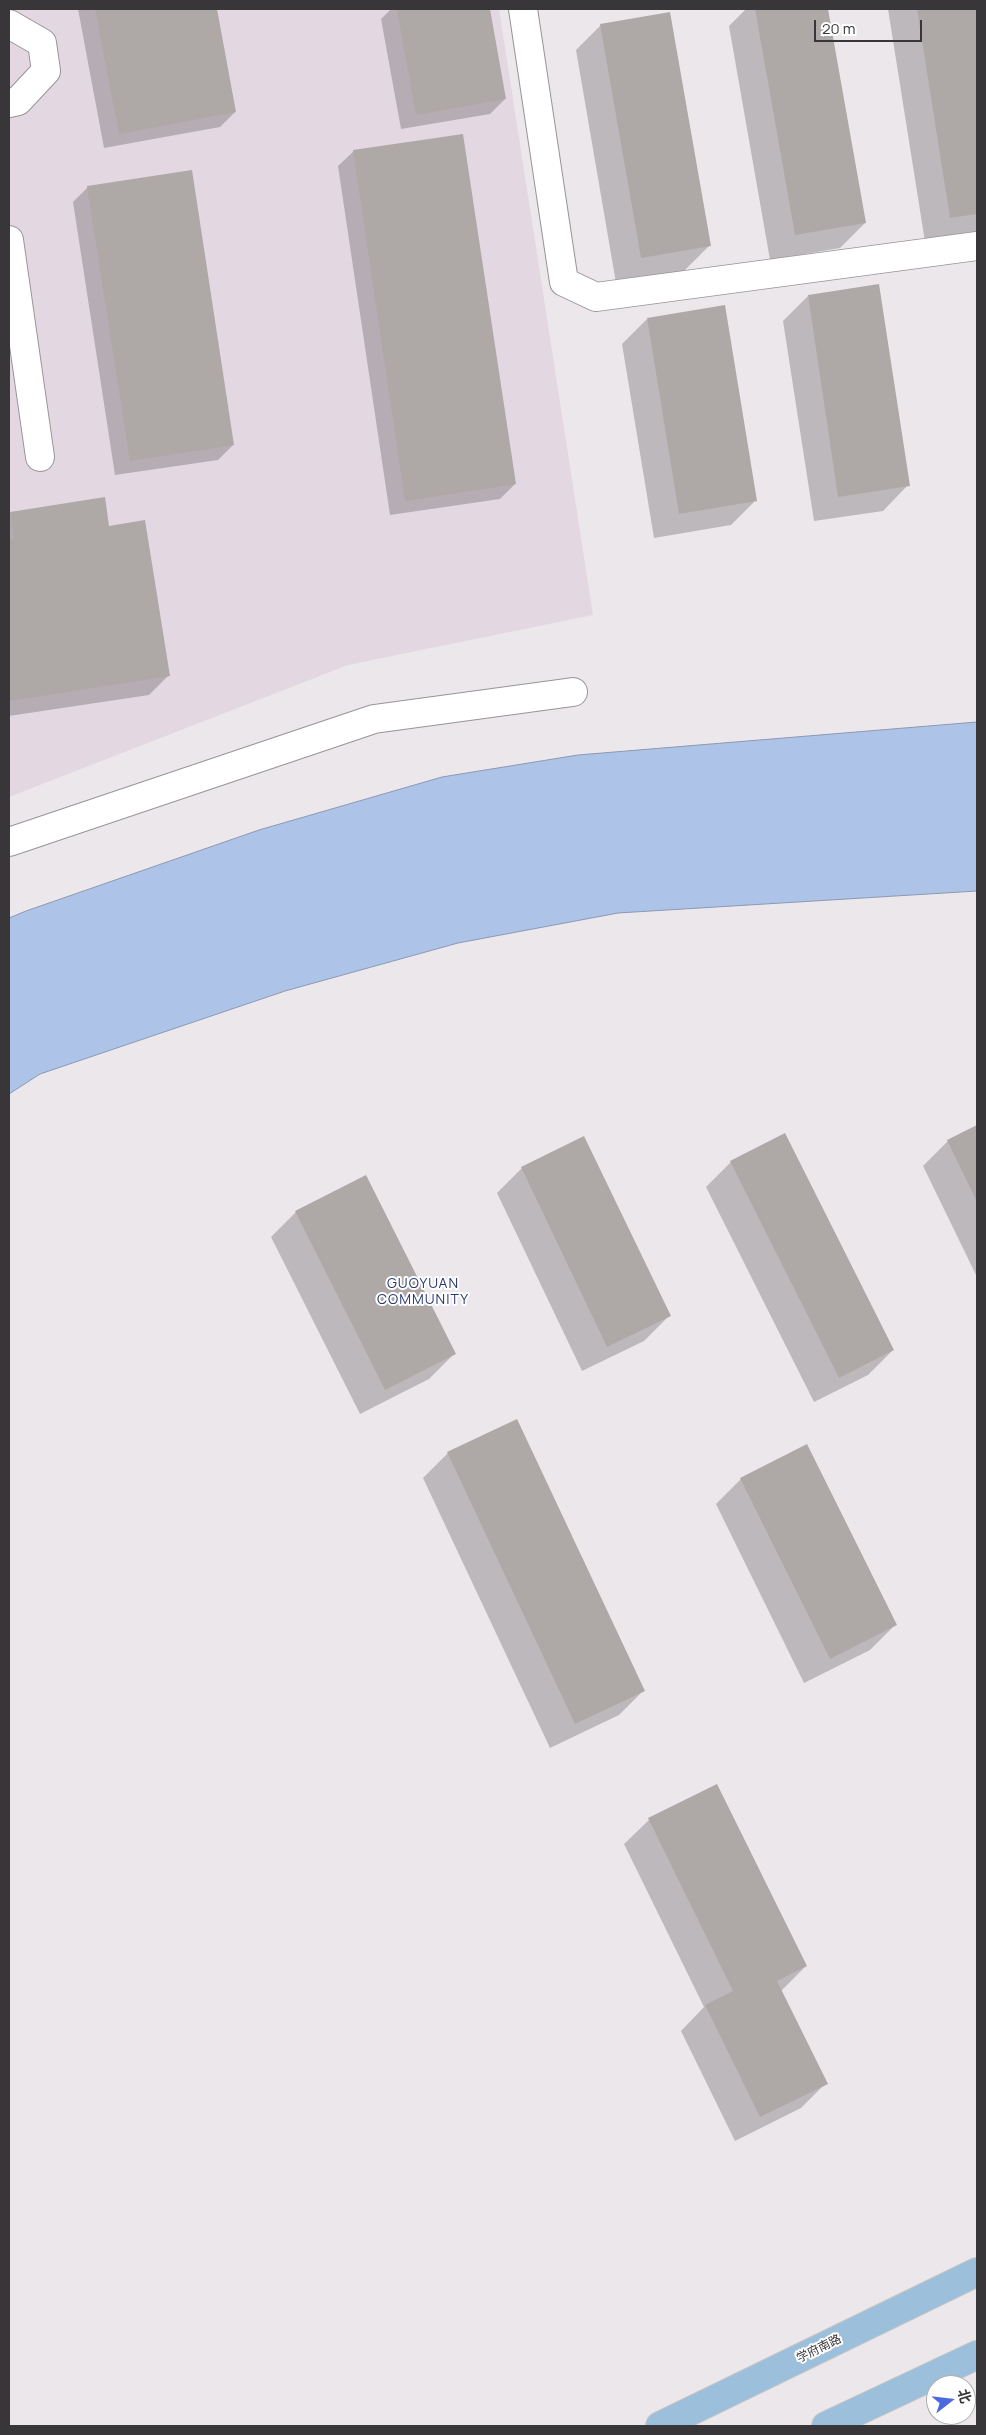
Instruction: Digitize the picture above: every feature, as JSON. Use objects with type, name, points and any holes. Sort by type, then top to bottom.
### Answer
[{"type":"main road","name":"学府南路","points":[[660,2426],[977,2272]]},
{"type":"main road","points":[[826,2426],[977,2355]]},
{"type":"street","points":[[527,10],[564,282],[596,297],[977,246]]},
{"type":"street","points":[[9,24],[42,43],[46,71],[18,100],[9,103]]},
{"type":"street","points":[[9,240],[40,457]]},
{"type":"street","points":[[9,842],[374,719],[573,692]]},
{"type":"shaded area","points":[[9,9],[499,9],[593,615],[348,665],[9,797]]},
{"type":"water","points":[[977,722],[977,891],[618,913],[458,943],[285,991],[40,1074],[9,1094],[9,918],[26,911],[259,830],[442,777],[578,755]]},
{"type":"building","points":[[95,9],[217,9],[236,112],[119,134]]},
{"type":"building","points":[[397,9],[490,9],[506,99],[416,115]]},
{"type":"building","points":[[755,9],[828,9],[866,223],[795,235]]},
{"type":"building","points":[[917,9],[977,9],[977,214],[950,218]]},
{"type":"building","points":[[670,12],[711,246],[641,258],[600,24]]},
{"type":"building","points":[[463,134],[516,484],[405,501],[353,150]]},
{"type":"building","points":[[192,170],[234,445],[130,461],[87,186]]},
{"type":"building","points":[[879,284],[910,486],[838,497],[808,295]]},
{"type":"building","points":[[725,305],[757,501],[679,514],[647,318]]},
{"type":"building","points":[[105,497],[109,526],[145,520],[170,676],[9,701],[9,540],[14,539],[10,512]]},
{"type":"building","points":[[977,1125],[977,1202],[947,1140]]},
{"type":"building","points":[[785,1133],[894,1350],[839,1378],[730,1161]]},
{"type":"building","points":[[584,1136],[671,1316],[607,1347],[521,1167]]},
{"type":"building","points":[[366,1175],[456,1354],[385,1390],[295,1211]]},
{"type":"building","points":[[517,1419],[645,1691],[575,1724],[447,1452]]},
{"type":"building","points":[[807,1444],[897,1625],[830,1659],[740,1478]]},
{"type":"building","points":[[717,1784],[807,1966],[777,1981],[828,2084],[760,2117],[705,2005],[733,1991],[648,1818]]},
{"type":"district","name":"GUOYUAN COMMUNITY","points":[[423,1292]]}]
